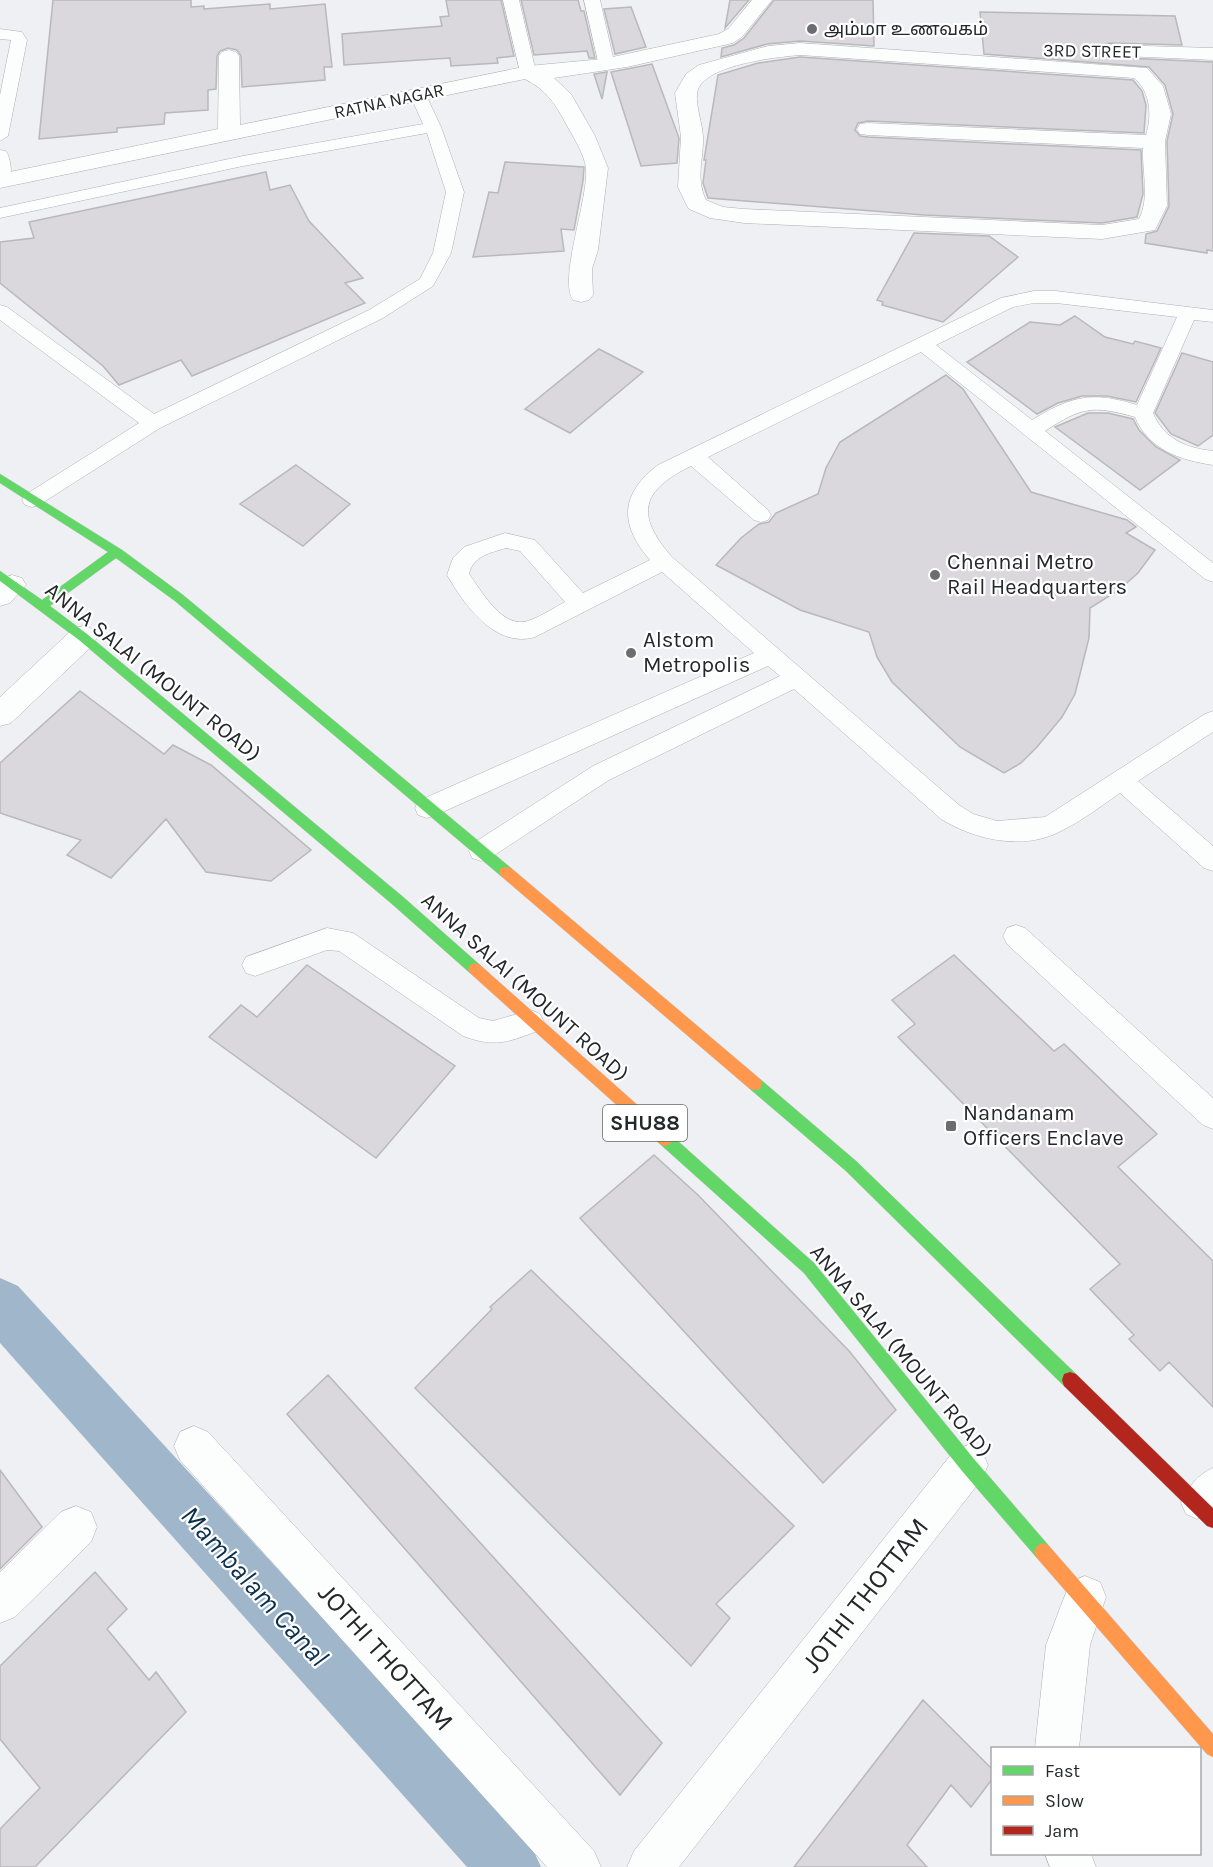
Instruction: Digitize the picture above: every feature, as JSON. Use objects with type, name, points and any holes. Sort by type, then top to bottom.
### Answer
[{"type":"main road","points":[[0,478],[133,564],[482,851],[851,1166],[1208,1502]]},
{"type":"main road","points":[[41,607],[116,553]]},
{"type":"main road","name":"ANNA SALAI (MOUNT ROAD)","points":[[4,585],[41,607],[83,638],[397,900],[809,1268],[968,1465],[1085,1597],[1213,1748]]},
{"type":"street","points":[[757,55],[726,39],[735,33],[762,0]]},
{"type":"street","name":"RATNA NAGAR","points":[[1,180],[528,72],[560,72],[607,66],[726,39]]},
{"type":"street","points":[[800,49],[1140,72],[1150,78],[1156,92],[1161,119],[1154,141],[1154,177],[1158,195],[1156,211],[1147,225],[1122,231],[1090,232],[718,213],[697,204],[688,186],[692,137],[686,93],[693,78],[706,69],[757,55],[800,49]]},
{"type":"street","name":"3RD STREET","points":[[970,49],[1213,54]]},
{"type":"street","points":[[678,50],[706,69]]},
{"type":"street","points":[[229,57],[229,134]]},
{"type":"street","points":[[528,72],[547,82],[560,94],[584,136],[597,168],[586,250],[580,269],[582,295]]},
{"type":"street","points":[[868,129],[1154,141]]},
{"type":"street","points":[[0,715],[83,638]]},
{"type":"street","name":"JOTHI THOTTAM","points":[[194,1446],[578,1867]]},
{"type":"street","name":"JOTHI THOTTAM","points":[[651,1867],[968,1465]]},
{"type":"street","points":[[0,1602],[76,1527]]},
{"type":"street","points":[[1056,1747],[1068,1645],[1085,1597]]},
{"type":"lane","points":[[511,0],[528,72]]},
{"type":"lane","points":[[592,0],[607,66]]},
{"type":"lane","points":[[0,34],[16,35],[19,40],[0,136]]},
{"type":"lane","points":[[32,500],[153,423],[376,314],[427,282],[442,253],[455,192],[433,127],[418,95]]},
{"type":"lane","points":[[0,213],[243,161],[433,127]]},
{"type":"lane","points":[[0,155],[1,180]]},
{"type":"lane","points":[[1211,724],[1052,825],[1018,831],[982,828],[950,812],[664,562],[640,532],[636,518],[637,506],[644,489],[653,478],[693,456],[1008,302],[1028,298],[1056,297],[1213,316]]},
{"type":"lane","points":[[0,311],[153,423]]},
{"type":"lane","points":[[1188,313],[1143,413],[1147,426],[1155,436],[1170,447],[1197,456],[1213,458]]},
{"type":"lane","points":[[922,344],[1213,573]]},
{"type":"lane","points":[[1031,430],[1068,407],[1091,401],[1143,413]]},
{"type":"lane","points":[[693,456],[761,515]]},
{"type":"lane","points":[[579,603],[527,545],[505,540],[472,552],[461,563],[458,575],[496,624],[512,631],[527,631],[664,562]]},
{"type":"lane","points":[[427,808],[771,655]]},
{"type":"lane","points":[[482,851],[602,773],[797,678]]},
{"type":"lane","points":[[1121,780],[1213,861]]},
{"type":"lane","points":[[1016,936],[1213,1116]]},
{"type":"lane","points":[[255,965],[327,939],[344,941],[472,1028],[494,1033],[531,1022]]},
{"type":"building","points":[[53,0],[191,0],[191,7],[204,6],[204,9],[270,4],[270,9],[325,4],[332,67],[324,67],[325,80],[242,87],[241,56],[237,50],[228,48],[220,51],[217,56],[216,89],[208,90],[208,110],[165,113],[164,124],[117,128],[117,132],[39,139]]},
{"type":"building","points":[[446,0],[501,0],[514,56],[497,58],[498,63],[451,66],[450,58],[344,65],[342,34],[442,26],[440,17],[449,16]]},
{"type":"building","points":[[521,0],[578,0],[581,11],[584,11],[595,58],[589,58],[587,51],[534,55]]},
{"type":"building","points":[[730,0],[749,0],[725,28]]},
{"type":"building","points":[[774,0],[873,0],[874,46],[800,41],[767,44],[721,57],[722,48],[734,45],[744,38]]},
{"type":"building","points":[[631,7],[646,47],[615,54],[604,9]]},
{"type":"building","points":[[980,12],[1175,16],[1182,45],[1110,43],[1102,45],[1098,51],[1103,57],[1213,62],[1213,251],[1207,250],[1207,253],[1145,243],[1146,234],[1157,231],[1169,206],[1167,141],[1173,114],[1165,85],[1149,67],[984,54]]},
{"type":"building","points":[[800,57],[1133,80],[1142,91],[1146,105],[1144,133],[868,121],[858,123],[855,130],[860,136],[868,137],[1141,150],[1143,194],[1137,217],[1102,223],[924,215],[708,198],[703,183],[706,160],[704,160],[718,75],[758,63]]},
{"type":"building","points":[[652,64],[679,138],[677,163],[641,166],[611,72]]},
{"type":"building","points":[[607,72],[602,99],[594,74]]},
{"type":"building","points":[[505,162],[584,167],[574,230],[561,229],[564,251],[473,257],[489,192],[498,193]]},
{"type":"building","points":[[266,172],[270,190],[290,185],[309,221],[363,278],[345,283],[365,303],[192,376],[181,360],[119,385],[103,366],[0,283],[0,242],[34,238],[29,222]]},
{"type":"building","points":[[914,233],[989,236],[1018,257],[943,322],[882,305],[883,302],[877,300]]},
{"type":"building","points":[[1075,316],[1105,337],[1133,344],[1135,341],[1161,348],[1136,402],[1107,396],[1082,396],[1058,403],[1037,414],[967,362],[1030,322],[1060,325]]},
{"type":"building","points":[[599,349],[643,372],[570,433],[525,409]]},
{"type":"building","points":[[1182,353],[1213,362],[1213,435],[1198,446],[1171,434],[1155,413]]},
{"type":"building","name":"Chennai Metro Rail Headquarters","points":[[946,375],[963,389],[1031,492],[1127,520],[1136,527],[1126,533],[1155,550],[1138,573],[1119,590],[1090,608],[1089,638],[1075,694],[1062,717],[1037,747],[1021,763],[1004,773],[960,747],[892,682],[877,657],[869,632],[800,610],[716,565],[741,538],[759,524],[769,522],[776,513],[818,494],[826,468],[840,442]]},
{"type":"building","points":[[1088,413],[1108,413],[1133,419],[1139,430],[1156,447],[1180,460],[1140,490],[1055,427]]},
{"type":"building","points":[[296,465],[350,504],[303,546],[240,504]]},
{"type":"building","points":[[80,691],[164,754],[173,745],[211,765],[311,850],[271,881],[206,872],[166,819],[111,878],[67,855],[81,840],[0,813],[0,763]]},
{"type":"building","points":[[954,955],[1054,1051],[1064,1044],[1157,1134],[1118,1167],[1213,1261],[1213,1407],[1169,1362],[1160,1371],[1129,1339],[1134,1335],[1090,1289],[1120,1264],[898,1037],[915,1024],[892,1000]]},
{"type":"building","points":[[307,965],[455,1066],[376,1158],[209,1037],[241,1005],[257,1017]]},
{"type":"building","points":[[654,1155],[698,1195],[850,1352],[896,1410],[823,1483],[580,1218]]},
{"type":"building","points":[[531,1270],[794,1526],[716,1604],[730,1618],[691,1666],[415,1388],[492,1309],[490,1307]]},
{"type":"building","points":[[328,1375],[662,1743],[620,1795],[287,1414]]},
{"type":"building","points":[[0,1470],[42,1527],[0,1569]]},
{"type":"building","points":[[95,1572],[127,1609],[107,1629],[149,1680],[156,1672],[186,1712],[35,1867],[0,1867],[0,1829],[40,1788],[0,1739],[0,1666]]},
{"type":"building","points":[[923,1700],[991,1768],[991,1781],[971,1807],[951,1785],[907,1845],[927,1867],[794,1867]]},
{"type":"waterway","name":"Mambalam Canal","points":[[0,1304],[509,1867]]},
{"type":"traffic: fast","points":[[0,478],[118,553],[179,598],[506,872]]},
{"type":"traffic: fast","points":[[41,607],[115,553]]},
{"type":"traffic: fast","points":[[0,575],[83,637],[397,900],[475,969]]},
{"type":"traffic: fast","points":[[755,1084],[851,1166],[1070,1380]]},
{"type":"traffic: fast","points":[[665,1139],[809,1268],[968,1465],[1043,1552]]},
{"type":"traffic: slow","points":[[506,872],[755,1084]]},
{"type":"traffic: slow","points":[[475,969],[665,1139]]},
{"type":"traffic: slow","points":[[1043,1552],[1213,1748]]},
{"type":"traffic: jam","points":[[1070,1380],[1213,1520]]},
{"type":"place","name":"அம்மா உணவகம்","points":[[812,29]]},
{"type":"place","name":"Chennai Metro Rail Headquarters","points":[[935,575]]},
{"type":"place","name":"Alstom Metropolis","points":[[631,653]]},
{"type":"place","name":"Nandanam Officers Enclave","points":[[951,1126]]}]
